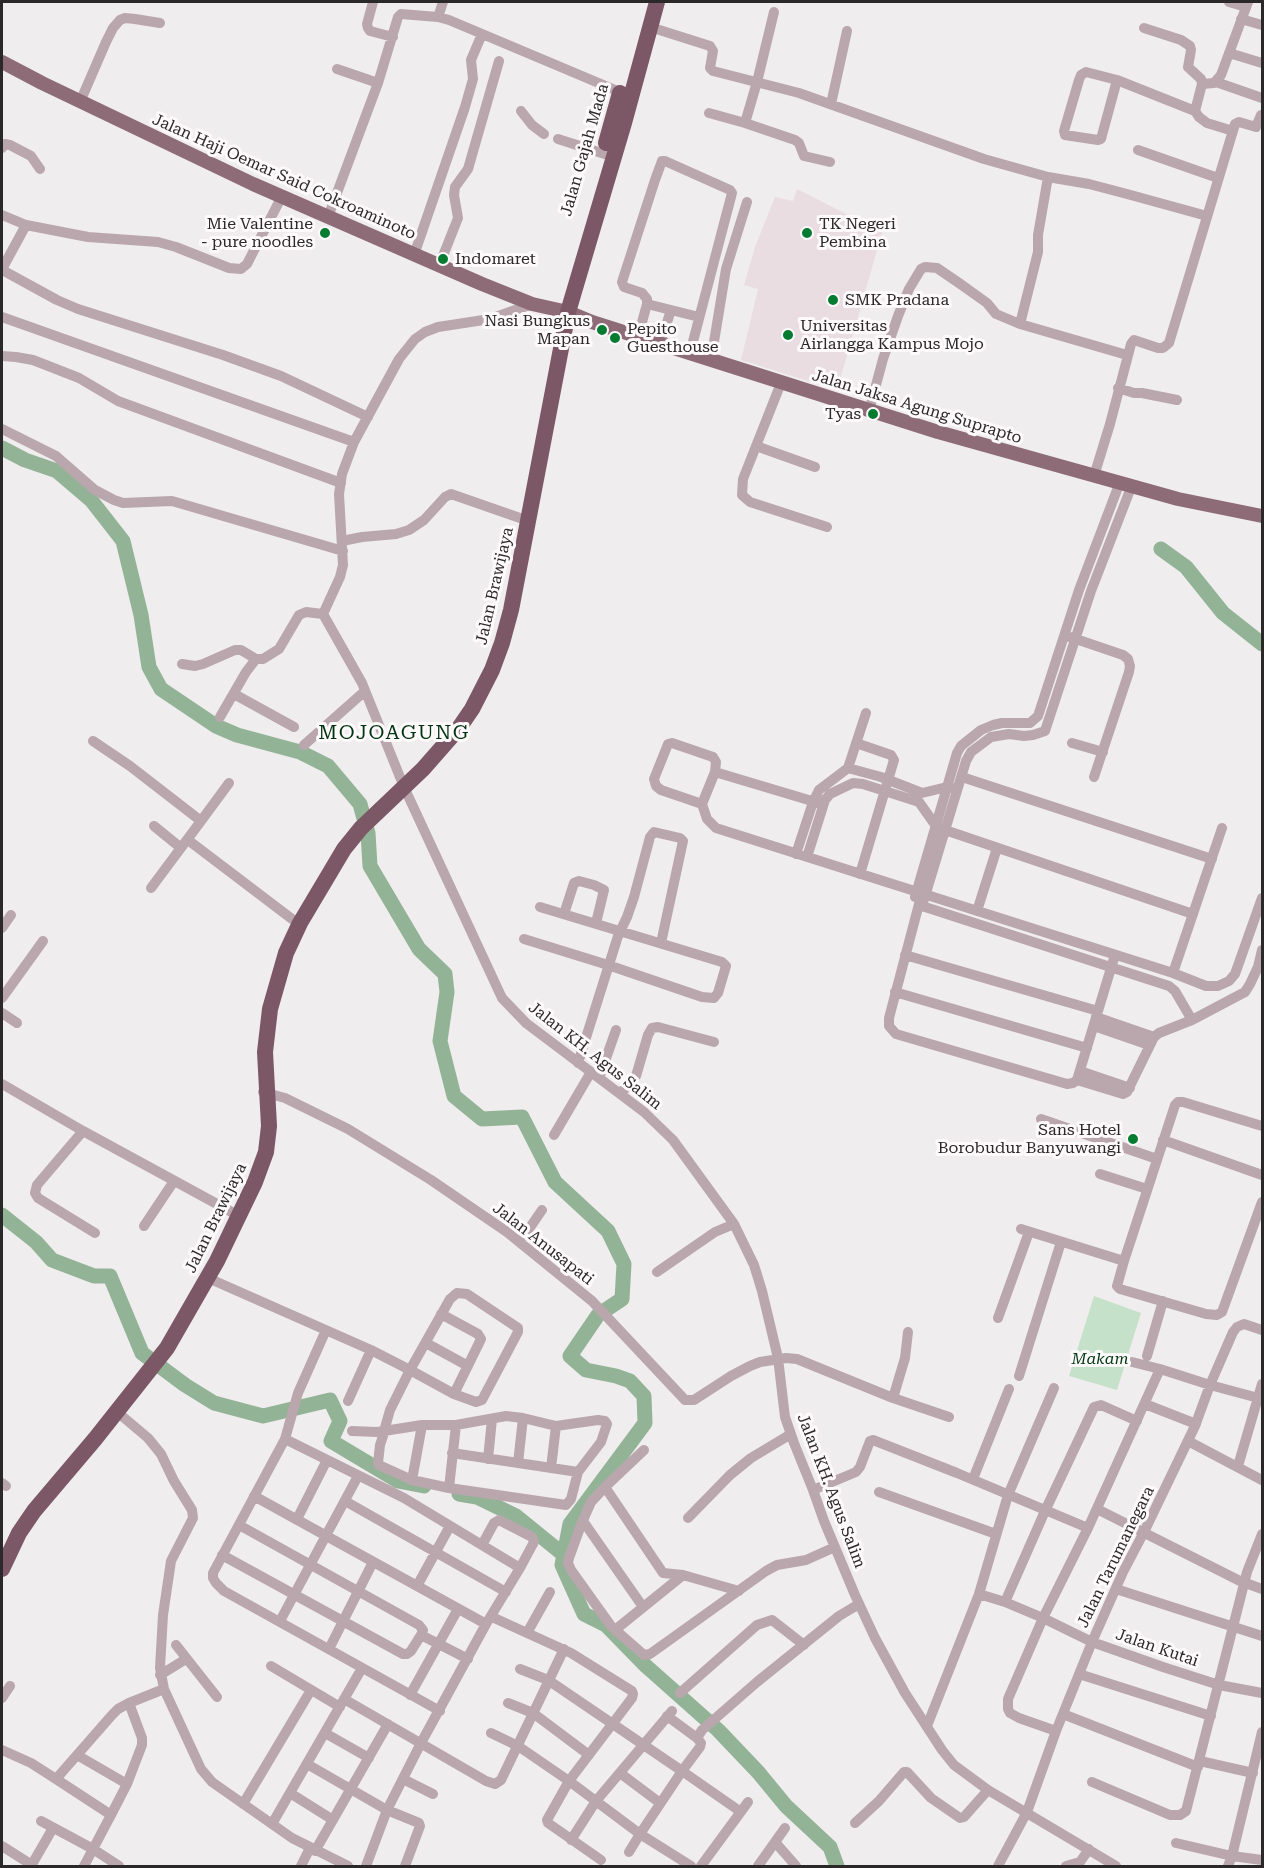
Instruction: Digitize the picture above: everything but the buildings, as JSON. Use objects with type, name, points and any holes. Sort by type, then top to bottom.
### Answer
[{"type":"highway","name":"Jalan Gajah Mada","points":[[563,311],[609,155],[621,92],[634,66],[646,2]]},
{"type":"highway","points":[[609,155],[634,66],[650,27],[657,2]]},
{"type":"highway","name":"Jalan Brawijaya","points":[[403,783],[455,719],[467,701],[484,666],[501,606],[534,459],[563,311],[574,289],[609,155]]},
{"type":"highway","name":"Jalan Brawijaya","points":[[264,1092],[258,1060],[259,1024],[276,958],[292,919],[331,855],[377,807],[440,751],[459,728],[472,709],[492,670],[513,599],[534,459]]},
{"type":"highway","name":"Jalan Brawijaya","points":[[2,1544],[31,1500],[180,1328],[207,1278],[235,1214],[258,1148],[264,1092],[266,1036],[275,987],[286,953],[323,884],[358,826]]},
{"type":"highway","name":"Jalan Brawijaya","points":[[160,1352],[172,1324],[235,1214]]},
{"type":"highway","name":"Jalan Brawijaya","points":[[2,1569],[19,1533],[34,1511],[116,1411],[142,1373]]},
{"type":"main road","name":"Jalan Haji Oemar Said Cokroaminoto","points":[[2,62],[80,102],[328,217],[532,304],[563,311]]},
{"type":"main road","name":"Jalan Jaksa Agung Suprapto","points":[[563,311],[869,411],[1094,476],[1188,501],[1263,516]]},
{"type":"street","points":[[373,2],[368,28],[370,31],[393,37]]},
{"type":"street","points":[[438,17],[443,2]]},
{"type":"street","points":[[1216,82],[1221,75],[1247,4],[1229,2]]},
{"type":"street","points":[[745,123],[758,82],[774,12]]},
{"type":"street","points":[[328,217],[378,82],[398,17],[401,14],[438,17],[621,92]]},
{"type":"street","points":[[80,102],[106,42],[120,20],[125,18],[160,23]]},
{"type":"street","points":[[1242,19],[1263,25]]},
{"type":"street","points":[[650,27],[710,46],[713,51],[710,68],[713,71],[799,93],[984,159],[1207,216]]},
{"type":"street","points":[[1144,27],[1181,40],[1190,46],[1188,67],[1201,79],[1202,84],[1196,111],[1199,117],[1207,123],[1233,131]]},
{"type":"street","points":[[831,104],[847,31]]},
{"type":"street","points":[[414,255],[465,107],[473,79],[471,60],[482,34]]},
{"type":"street","points":[[1229,53],[1263,63]]},
{"type":"street","points":[[439,266],[458,218],[455,188],[468,169],[499,61]]},
{"type":"street","points":[[337,69],[378,82]]},
{"type":"street","points":[[1117,80],[1101,139],[1065,135],[1064,131],[1083,72],[1117,80],[1196,111]]},
{"type":"street","points":[[1202,84],[1216,82],[1263,98]]},
{"type":"street","points":[[521,111],[532,125],[544,134]]},
{"type":"street","points":[[709,113],[795,140],[799,143],[804,156],[830,162]]},
{"type":"street","points":[[1094,476],[1131,343],[1134,340],[1163,348],[1169,344],[1236,122],[1256,127],[1262,115]]},
{"type":"street","points":[[558,138],[609,155]]},
{"type":"street","points":[[2,148],[5,144],[31,156],[40,169]]},
{"type":"street","points":[[1138,150],[1218,178]]},
{"type":"street","points":[[638,337],[647,304],[646,296],[624,287],[622,282],[658,171],[664,161],[730,190],[732,193],[690,354]]},
{"type":"street","points":[[1020,324],[1038,252],[1038,235],[1048,177]]},
{"type":"street","points":[[2,215],[26,225],[88,237],[158,242],[229,268],[243,269],[248,264],[282,196]]},
{"type":"street","points":[[711,360],[726,269],[747,202]]},
{"type":"street","points":[[26,225],[2,267],[57,300],[281,376],[368,417]]},
{"type":"street","points":[[869,411],[898,316],[909,289],[921,269],[925,267],[937,268],[987,303],[996,314],[1020,324],[1126,355]]},
{"type":"street","points":[[220,717],[256,659],[270,656],[279,649],[299,615],[306,612],[323,614],[340,578],[343,565],[339,494],[342,474],[354,442],[399,359],[415,339],[425,332],[438,327],[490,319],[532,304]]},
{"type":"street","points":[[647,304],[699,317]]},
{"type":"street","points":[[660,344],[671,310]]},
{"type":"street","points":[[2,317],[354,442]]},
{"type":"street","points":[[2,356],[33,360],[79,378],[118,401],[340,483]]},
{"type":"street","points":[[780,383],[743,479],[742,495],[750,502],[827,527]]},
{"type":"street","points":[[1118,388],[1177,400]]},
{"type":"street","points":[[2,429],[56,456],[95,490],[114,500],[123,503],[172,501],[343,546],[362,537],[396,534],[409,530],[451,494],[520,518]]},
{"type":"street","points":[[756,446],[815,467]]},
{"type":"street","points":[[818,803],[830,794],[853,783],[920,798],[952,788],[962,777],[971,752],[991,737],[1009,734],[1033,735],[1044,730],[1070,637],[1079,590],[1100,535],[1126,484]]},
{"type":"street","points":[[1115,955],[1078,1076],[1072,1083],[1067,1084],[896,1034],[889,1026],[895,992],[952,788],[957,753],[961,746],[972,737],[993,725],[1030,723],[1038,716],[1112,539],[1126,484]]},
{"type":"street","points":[[1100,535],[1112,539]]},
{"type":"street","name":"Jalan KH. Agus Salim","points":[[323,614],[365,692],[403,783],[502,998],[526,1023],[644,1113],[673,1140],[734,1224],[754,1265],[762,1291],[778,1358],[783,1403],[791,1434],[859,1604],[905,1693],[954,1765],[988,1790],[1116,1866]]},
{"type":"street","points":[[1070,637],[1123,655],[1128,659],[1130,666],[1095,777]]},
{"type":"street","points":[[182,664],[195,666],[203,664],[235,650],[241,650],[256,659]]},
{"type":"street","points":[[304,745],[365,692]]},
{"type":"street","points":[[234,694],[294,727]]},
{"type":"street","points":[[801,856],[818,803],[819,790],[848,768],[866,713]]},
{"type":"street","points":[[93,741],[130,766],[201,822]]},
{"type":"street","points":[[856,742],[894,758],[860,874]]},
{"type":"street","points":[[1072,742],[1103,752]]},
{"type":"street","points":[[702,804],[661,790],[656,786],[654,779],[665,748],[672,743],[712,757],[716,762],[715,772],[702,804],[707,819],[716,828],[860,874],[921,899],[1168,986],[1174,991],[1191,1020]]},
{"type":"street","points":[[848,768],[889,780],[920,798],[940,828],[1193,914]]},
{"type":"street","points":[[715,772],[818,803]]},
{"type":"street","points":[[962,777],[1212,859]]},
{"type":"street","points":[[151,888],[230,783]]},
{"type":"street","points":[[154,826],[185,844],[292,919]]},
{"type":"street","points":[[1173,973],[1222,828]]},
{"type":"street","points":[[578,1063],[608,965],[634,897],[651,834],[654,832],[680,838],[683,841],[661,943]]},
{"type":"street","points":[[977,911],[997,848]]},
{"type":"street","points":[[564,914],[574,883],[579,881],[594,885],[604,890],[596,923]]},
{"type":"street","points":[[921,899],[977,911],[1173,973],[1206,986],[1218,986],[1229,981],[1235,974],[1263,898]]},
{"type":"street","points":[[524,939],[702,997],[716,996],[725,964],[621,930],[540,907]]},
{"type":"street","points":[[2,927],[11,915]]},
{"type":"street","points":[[2,998],[43,941]]},
{"type":"street","points":[[1078,1076],[1130,1088],[1152,1041],[1167,1029],[1191,1020],[1245,992],[1262,952],[1245,949]]},
{"type":"street","points":[[905,955],[1096,1018],[1152,1041]]},
{"type":"street","points":[[895,992],[1087,1048]]},
{"type":"street","points":[[2,1013],[17,1023]]},
{"type":"street","points":[[619,1094],[636,1076],[652,1028],[658,1027],[714,1042]]},
{"type":"street","points":[[554,1135],[595,1076],[616,1030]]},
{"type":"street","points":[[2,1084],[235,1214]]},
{"type":"street","name":"Jalan Anusapati","points":[[264,1092],[285,1098],[348,1129],[431,1180],[519,1242],[592,1301],[613,1321],[679,1395],[689,1401],[740,1371],[760,1362],[778,1358]]},
{"type":"street","points":[[1263,1126],[1183,1102],[1175,1105],[1117,1286],[1120,1289],[1213,1315],[1222,1312],[1263,1202]]},
{"type":"street","points":[[1041,1119],[1157,1159]]},
{"type":"street","points":[[83,1131],[37,1185],[35,1193],[38,1198],[96,1233]]},
{"type":"street","points":[[1163,1140],[1263,1174]]},
{"type":"street","points":[[1100,1174],[1147,1189]]},
{"type":"street","points":[[144,1226],[174,1181]]},
{"type":"street","points":[[519,1242],[542,1210]]},
{"type":"street","points":[[657,1272],[714,1232],[734,1224]]},
{"type":"street","points":[[998,1318],[1025,1230],[1124,1261]]},
{"type":"street","points":[[1019,1376],[1062,1242]]},
{"type":"street","points":[[207,1278],[371,1350],[410,1371],[454,1394],[476,1402],[482,1400],[518,1330],[501,1316],[462,1292],[450,1299],[410,1371],[390,1410],[384,1431],[378,1463],[412,1480],[448,1488],[566,1505],[571,1499],[578,1472],[601,1442],[606,1423],[598,1420],[556,1426],[506,1416],[456,1425],[422,1425],[384,1431],[352,1431]]},
{"type":"street","points":[[1148,1356],[1163,1301]]},
{"type":"street","points":[[441,1314],[480,1337],[481,1342],[454,1394]]},
{"type":"street","name":"Jalan Tarumanegara","points":[[998,1866],[1028,1812],[1078,1674],[1116,1589],[1196,1424],[1233,1332],[1244,1324],[1263,1330]]},
{"type":"street","points":[[326,1330],[298,1393],[285,1439],[222,1555],[213,1573],[213,1578],[224,1591],[440,1711]]},
{"type":"street","points":[[893,1398],[905,1358],[908,1332]]},
{"type":"street","points":[[426,1343],[468,1366]]},
{"type":"street","points":[[348,1401],[371,1350]]},
{"type":"street","points":[[778,1358],[796,1359],[893,1398],[949,1417]]},
{"type":"street","points":[[1132,1362],[1261,1398]]},
{"type":"street","points":[[1056,1731],[1019,1718],[1010,1713],[1007,1704],[1043,1618],[1097,1509],[1160,1369]]},
{"type":"street","points":[[1238,1466],[1261,1398],[1263,1384]]},
{"type":"street","points":[[927,1726],[979,1594],[1008,1495],[1054,1388]]},
{"type":"street","points":[[973,1479],[1009,1389]]},
{"type":"street","points":[[1145,1404],[1196,1424]]},
{"type":"street","points":[[1005,1602],[1094,1407],[1101,1406],[1137,1420]]},
{"type":"street","points":[[116,1411],[148,1438],[161,1454],[174,1482],[192,1510],[193,1518],[171,1561],[159,1655],[160,1675],[164,1689],[206,1776],[243,1804],[313,1850],[348,1866]]},
{"type":"street","points":[[518,1463],[523,1418]]},
{"type":"street","points":[[488,1459],[492,1419]]},
{"type":"street","points":[[412,1480],[422,1425]]},
{"type":"street","points":[[448,1488],[456,1425]]},
{"type":"street","points":[[551,1468],[556,1426]]},
{"type":"street","points":[[688,1518],[730,1475],[791,1434]]},
{"type":"street","points":[[285,1439],[404,1498],[520,1568]]},
{"type":"street","points":[[813,1490],[856,1472],[873,1440],[1088,1528]]},
{"type":"street","points":[[1188,1441],[1263,1480]]},
{"type":"street","points":[[644,1450],[591,1502],[568,1563],[611,1626],[639,1651],[648,1655],[777,1565],[806,1560],[835,1547]]},
{"type":"street","points":[[452,1453],[578,1472]]},
{"type":"street","points":[[297,1520],[327,1460]]},
{"type":"street","points":[[280,1621],[358,1476]]},
{"type":"street","points":[[605,1487],[672,1585]]},
{"type":"street","points":[[879,1492],[996,1534]]},
{"type":"street","points":[[254,1496],[458,1609],[527,1633],[564,1649],[632,1691],[633,1696],[613,1725],[569,1780],[547,1820],[548,1823],[601,1860]]},
{"type":"street","points":[[345,1501],[506,1592]]},
{"type":"street","points":[[1097,1509],[1244,1582],[1263,1589]]},
{"type":"street","points":[[366,1866],[387,1810],[421,1743],[533,1544],[532,1537],[499,1520],[494,1522],[482,1545]]},
{"type":"street","points":[[583,1521],[643,1607]]},
{"type":"street","points":[[222,1555],[403,1654],[411,1651],[421,1635],[423,1630],[419,1624],[238,1525]]},
{"type":"street","points":[[417,1586],[450,1526]]},
{"type":"street","points":[[1092,1782],[1176,1816],[1186,1811],[1244,1582],[1260,1547],[1263,1534]]},
{"type":"street","points":[[329,1649],[374,1562]]},
{"type":"street","points":[[663,1573],[683,1575],[739,1591]]},
{"type":"street","points":[[615,1630],[683,1575]]},
{"type":"street","points":[[1116,1589],[1263,1635]]},
{"type":"street","points":[[527,1633],[550,1592]]},
{"type":"street","name":"Jalan Kutai","points":[[979,1594],[1043,1618],[1092,1642],[1219,1685],[1263,1693]]},
{"type":"street","points":[[629,1852],[700,1747],[700,1734],[757,1682],[839,1616],[859,1604]]},
{"type":"street","points":[[410,1695],[458,1609]]},
{"type":"street","points":[[680,1693],[757,1625],[772,1620],[804,1645]]},
{"type":"street","points":[[421,1635],[468,1659]]},
{"type":"street","points":[[176,1645],[217,1697]]},
{"type":"street","points":[[271,1666],[311,1690],[388,1724],[492,1784],[501,1780],[564,1649]]},
{"type":"street","points":[[160,1675],[186,1659]]},
{"type":"street","points":[[272,1824],[362,1668]]},
{"type":"street","points":[[519,1669],[548,1680],[741,1812]]},
{"type":"street","points":[[1078,1674],[1211,1716]]},
{"type":"street","points":[[2,1698],[10,1686]]},
{"type":"street","points":[[56,1779],[118,1709],[164,1689]]},
{"type":"street","points":[[243,1804],[311,1690]]},
{"type":"street","points":[[508,1702],[533,1713],[589,1755]]},
{"type":"street","points":[[84,1866],[127,1784],[142,1741],[129,1703]]},
{"type":"street","points":[[571,1840],[596,1801],[670,1714],[700,1734]]},
{"type":"street","points":[[1063,1714],[1199,1764],[1253,1773]]},
{"type":"street","points":[[301,1866],[333,1820],[388,1724]]},
{"type":"street","points":[[1230,1861],[1263,1732]]},
{"type":"street","points":[[325,1733],[369,1758]]},
{"type":"street","points":[[491,1733],[518,1746],[569,1780],[640,1834],[691,1866]]},
{"type":"street","points":[[2,1750],[31,1763],[111,1815]]},
{"type":"street","points":[[77,1755],[127,1784]]},
{"type":"street","points":[[307,1764],[387,1810],[420,1824],[405,1866]]},
{"type":"street","points":[[855,1822],[879,1801],[904,1772],[907,1772],[931,1798],[960,1818],[964,1817],[988,1790]]},
{"type":"street","points":[[620,1773],[660,1803]]},
{"type":"street","points":[[403,1779],[433,1794]]},
{"type":"street","points":[[290,1793],[333,1820]]},
{"type":"street","points":[[701,1866],[748,1802]]},
{"type":"street","points":[[41,1821],[119,1866]]},
{"type":"street","points":[[2,1846],[32,1866],[53,1828]]},
{"type":"street","points":[[759,1866],[785,1828]]},
{"type":"street","points":[[775,1842],[796,1866]]},
{"type":"street","points":[[1176,1843],[1230,1861],[1263,1860]]},
{"type":"street","points":[[1066,1866],[1080,1862],[1089,1849]]},
{"type":"shaded area","points":[[797,189],[856,219],[884,226],[837,390],[741,360],[758,289],[744,285],[755,247],[775,197],[793,201]]},
{"type":"green space","name":"Makam","points":[[1094,1296],[1141,1313],[1117,1390],[1069,1376]]},
{"type":"waterway","points":[[2,448],[25,460],[57,471],[91,500],[123,541],[141,615],[149,667],[161,689],[216,726],[237,735],[300,752],[328,766],[360,804],[368,833],[370,866],[419,949],[445,974],[447,992],[440,1041],[454,1096],[482,1119],[522,1117],[555,1182],[608,1231],[624,1264],[622,1299],[598,1315],[570,1356],[586,1370],[630,1381],[644,1396],[645,1423],[570,1524],[562,1565],[584,1614],[606,1625],[646,1666],[718,1730],[758,1772],[786,1806],[830,1847],[837,1866]]},
{"type":"waterway","points":[[1161,549],[1186,567],[1223,613],[1262,644]]},
{"type":"waterway","points":[[2,1215],[36,1242],[52,1260],[94,1276],[110,1276],[142,1353],[185,1385],[214,1403],[263,1416],[330,1400],[340,1421],[331,1441],[398,1481],[424,1486]]},
{"type":"waterway","points":[[459,1494],[477,1497],[516,1516],[564,1555]]},
{"type":"place","name":"Mie Valentine - pure noodles","points":[[325,233]]},
{"type":"place","name":"TK Negeri Pembina","points":[[807,233]]},
{"type":"place","name":"Indomaret","points":[[443,259]]},
{"type":"place","name":"SMK Pradana","points":[[833,300]]},
{"type":"place","name":"Nasi Bungkus Mapan","points":[[602,330]]},
{"type":"place","name":"Universitas Airlangga Kampus Mojo","points":[[788,335]]},
{"type":"place","name":"Pepito Guesthouse","points":[[615,338]]},
{"type":"place","name":"Tyas","points":[[873,414]]},
{"type":"place","name":"Sans Hotel Borobudur Banyuwangi","points":[[1133,1139]]},
{"type":"district","name":"MOJOAGUNG","points":[[394,733]]}]
